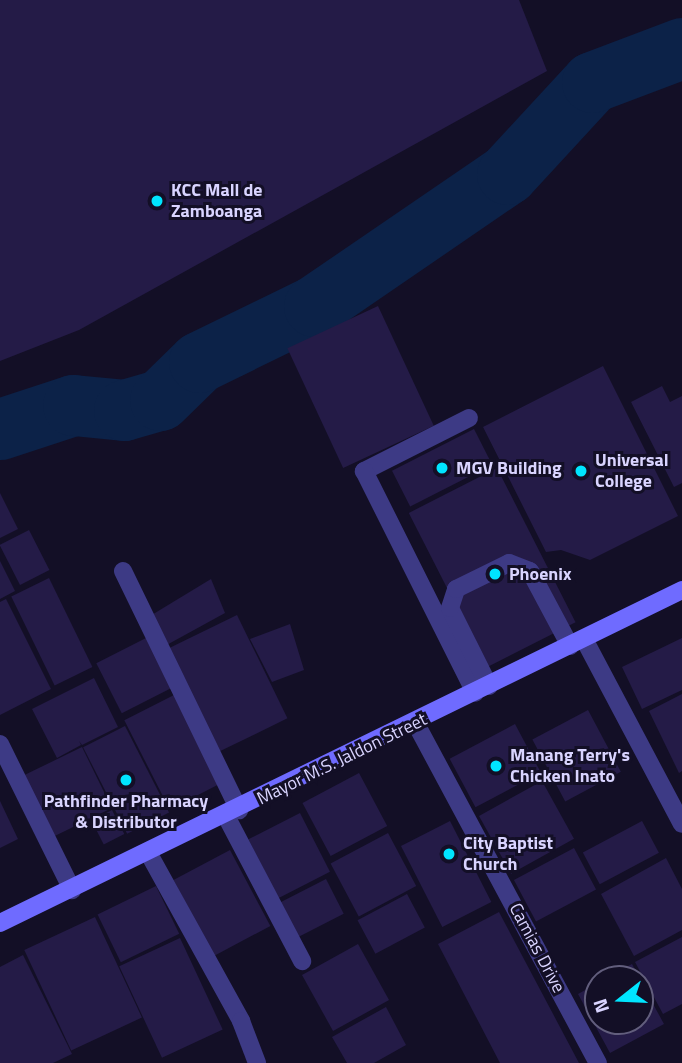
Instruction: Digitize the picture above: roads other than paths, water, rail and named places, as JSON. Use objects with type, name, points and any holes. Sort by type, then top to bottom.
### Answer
[{"type":"main road","name":"Mayor M.S. Jaldon Street","points":[[0,923],[233,813],[682,590]]},
{"type":"street","points":[[469,418],[364,471],[482,689]]},
{"type":"street","points":[[482,689],[450,608],[456,589],[509,563],[530,571],[577,643],[682,824]]},
{"type":"street","points":[[123,571],[302,961]]},
{"type":"street","name":"Camias Drive","points":[[415,722],[598,1063]]},
{"type":"street","points":[[0,744],[72,890]]},
{"type":"street","points":[[149,854],[241,1021],[257,1063]]},
{"type":"waterway","points":[[0,429],[73,405],[124,410],[160,400],[199,362],[314,306],[507,174],[592,82],[682,48]]},
{"type":"place","name":"KCC Mall de Zamboanga","points":[[157,201]]},
{"type":"place","name":"MGV Building","points":[[442,468]]},
{"type":"place","name":"Universal College","points":[[581,471]]},
{"type":"place","name":"Phoenix","points":[[495,574]]},
{"type":"place","name":"Manang Terry's Chicken Inato","points":[[496,766]]},
{"type":"place","name":"Pathfinder Pharmacy & Distributor","points":[[126,780]]},
{"type":"place","name":"City Baptist Church","points":[[449,854]]}]
